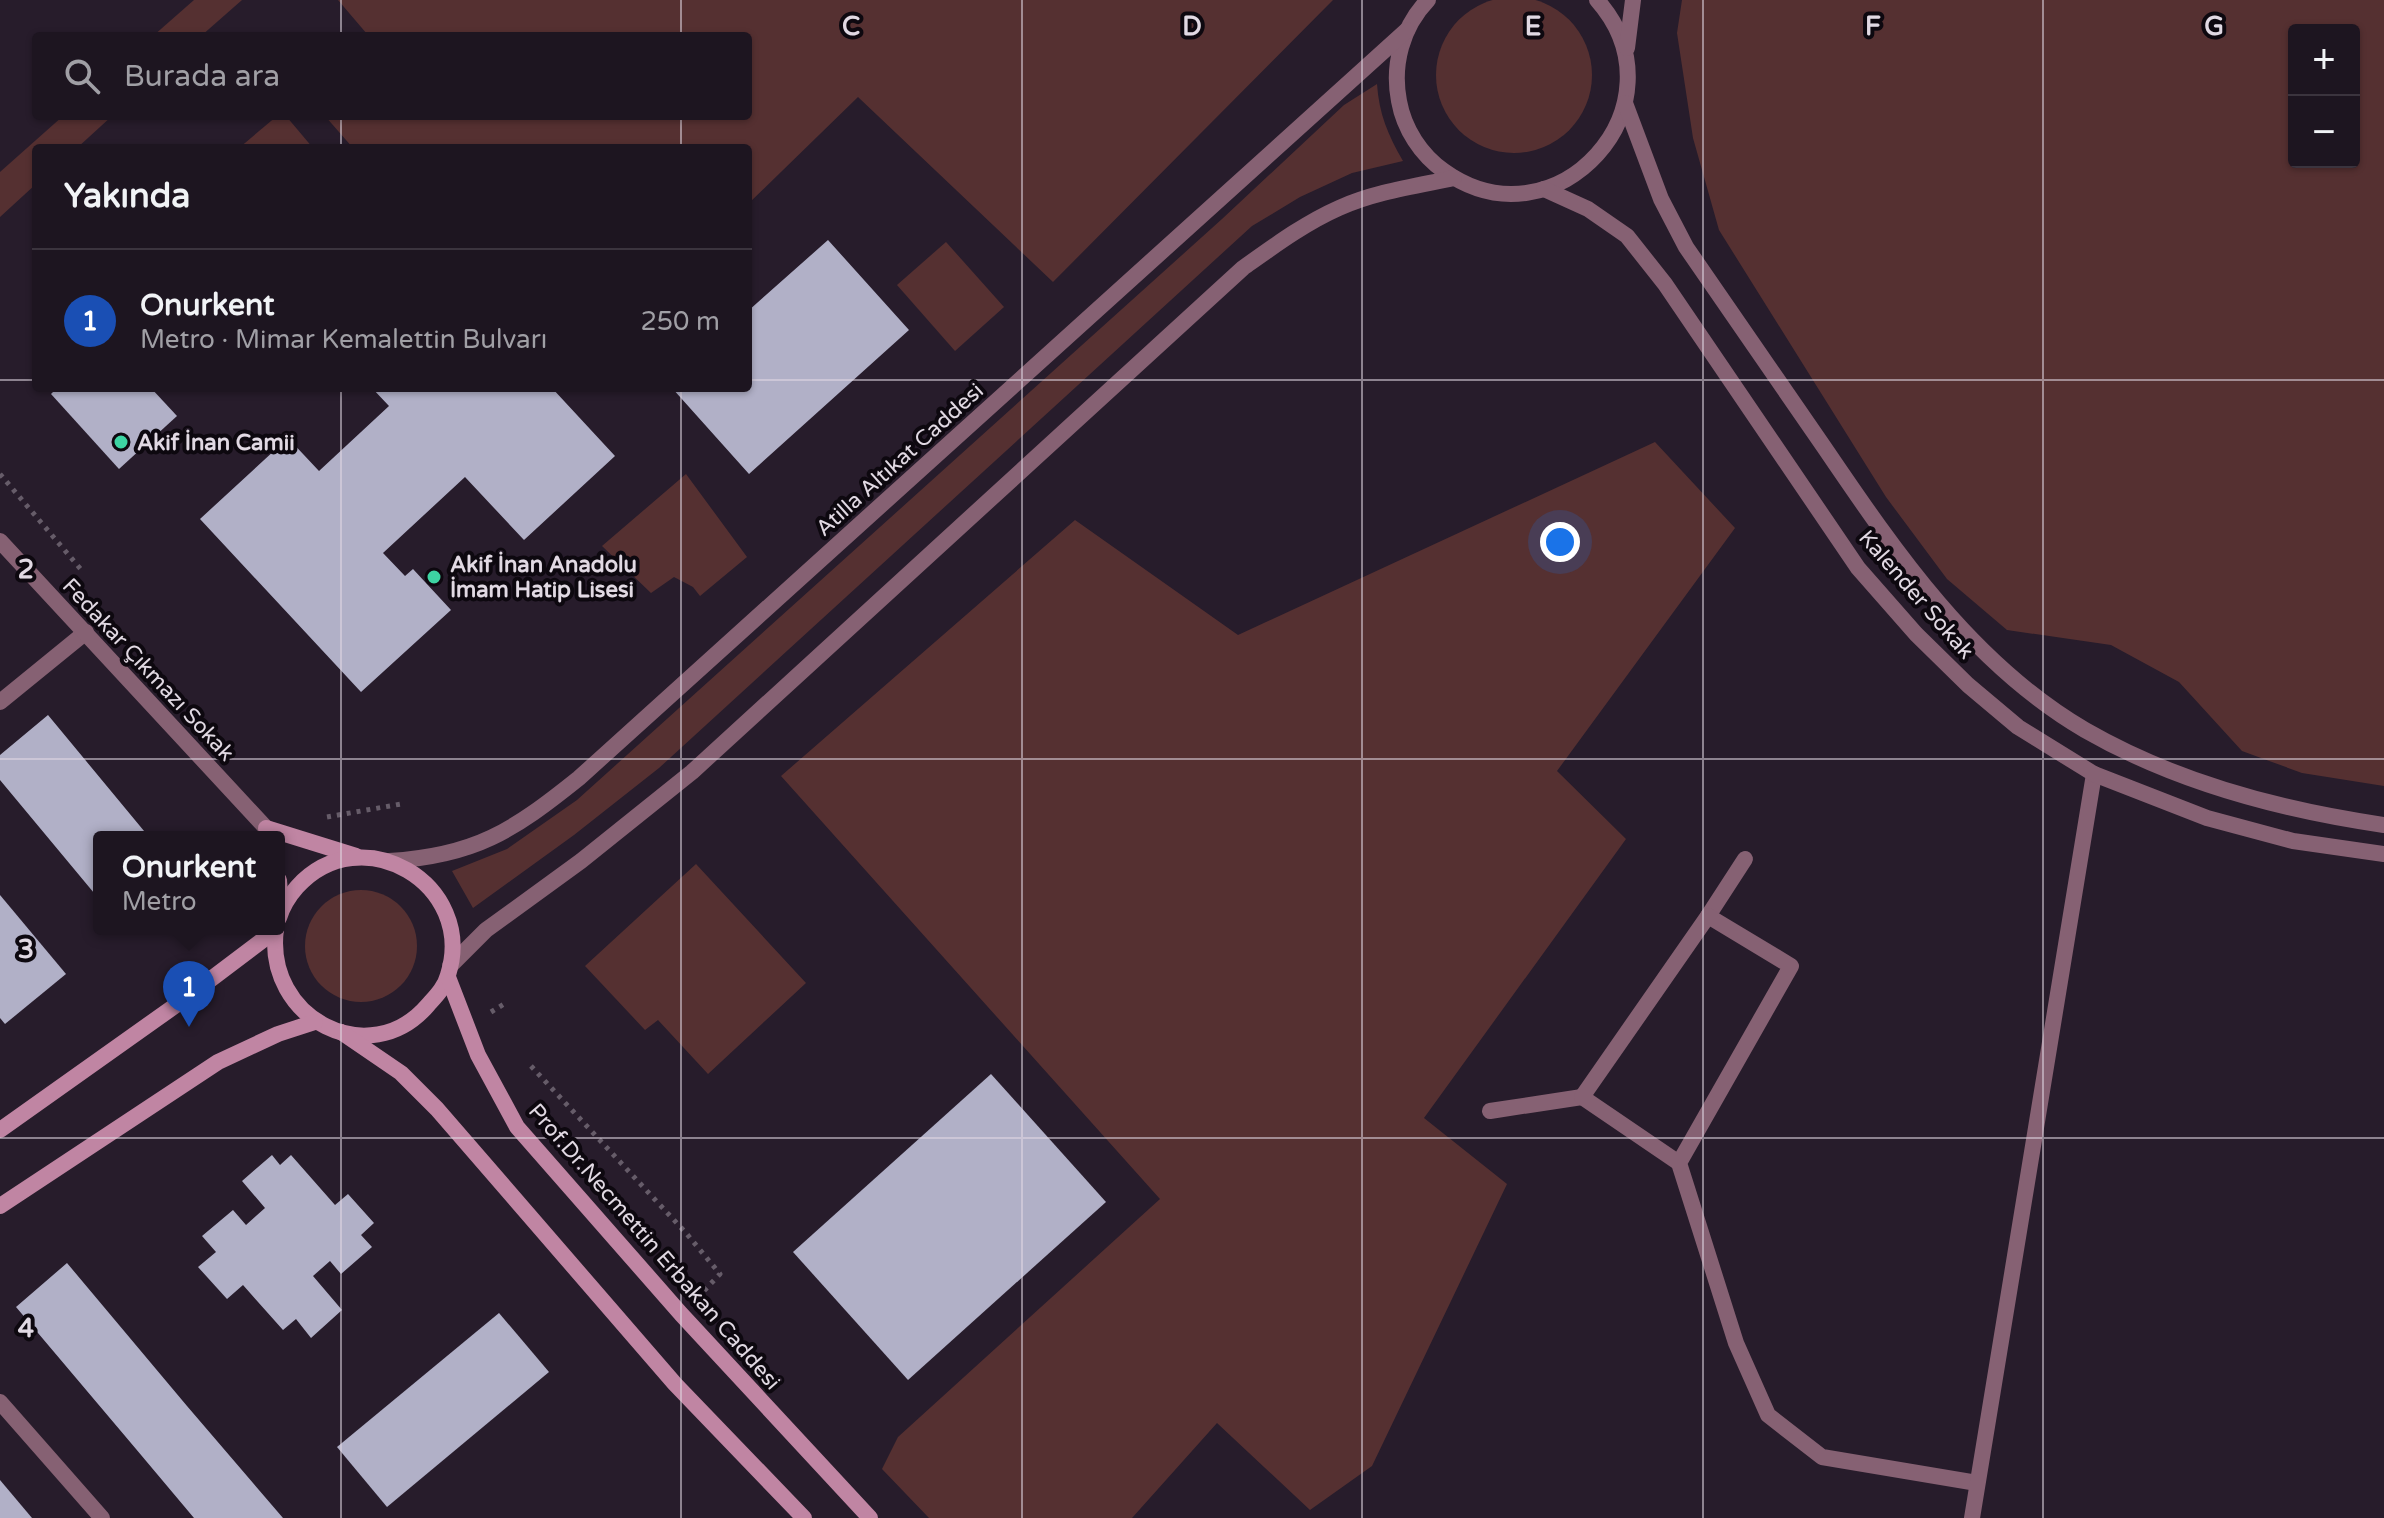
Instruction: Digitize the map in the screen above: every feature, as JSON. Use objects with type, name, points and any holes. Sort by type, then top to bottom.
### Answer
[{"type":"main road","points":[[285,837],[360,857],[389,861],[409,870],[428,885],[441,903],[450,924],[449,972],[439,992],[421,1014],[396,1029],[369,1035],[341,1032]]},
{"type":"main road","points":[[285,903],[307,876],[332,862],[360,857]]},
{"type":"main road","points":[[0,1130],[186,998],[268,935]]},
{"type":"main road","points":[[275,935],[273,951],[280,979],[294,1004],[315,1022],[341,1032],[401,1073],[437,1109],[675,1384],[804,1518]]},
{"type":"main road","name":"Prof.Dr.Necmettin Erbakan Caddesi","points":[[449,972],[478,1055],[517,1127],[681,1314],[870,1518]]},
{"type":"main road","points":[[0,1206],[218,1062],[278,1034],[315,1022]]},
{"type":"street","points":[[1428,0],[1407,30],[1398,59],[1397,90],[1404,120],[1430,159],[1454,178],[1498,193],[1513,194],[1544,189],[1572,177],[1596,157],[1614,132],[1628,88],[1626,58],[1633,0]]},
{"type":"street","points":[[1597,0],[1617,28],[1626,58]]},
{"type":"street","name":"Atilla Altıkat Caddesi","points":[[389,861],[423,859],[480,844],[534,815],[579,778],[1407,30]]},
{"type":"street","name":"Kalender Sokak","points":[[1625,103],[1661,199],[1686,247],[1895,551],[1970,639],[2030,690],[2083,729],[2142,759],[2217,788],[2281,807],[2384,825]]},
{"type":"street","points":[[449,972],[486,930],[581,861],[692,772],[1243,268],[1287,236],[1339,207],[1454,178]]},
{"type":"street","name":"Kalender Sokak","points":[[1544,189],[1588,209],[1627,236],[1665,284],[1858,568],[1916,634],[1968,685],[2018,727],[2094,774],[2207,818],[2293,841],[2384,854]]},
{"type":"street","name":"Fedakar Çıkmazı Sokak","points":[[0,541],[266,831]]},
{"type":"street","points":[[0,702],[86,632]]},
{"type":"street","points":[[1972,1518],[2094,774]]},
{"type":"street","points":[[1582,1097],[1745,859]]},
{"type":"street","points":[[1679,1163],[1791,966],[1708,916]]},
{"type":"street","points":[[1490,1111],[1582,1097],[1679,1163],[1736,1343],[1768,1415],[1822,1457],[1977,1483]]},
{"type":"street","points":[[0,1402],[102,1518]]},
{"type":"path","points":[[0,474],[84,573]]},
{"type":"path","points":[[326,817],[401,804]]},
{"type":"path","points":[[531,1066],[686,1233],[720,1274],[681,1314]]},
{"type":"shaded area","points":[[1499,-1],[1529,-1],[1557,10],[1579,32],[1590,60],[1590,90],[1579,118],[1557,140],[1529,151],[1499,151],[1471,140],[1449,118],[1438,90],[1438,60],[1449,32],[1471,10]]},
{"type":"shaded area","points":[[194,0],[242,0],[206,32],[158,32]]},
{"type":"shaded area","points":[[338,0],[1333,0],[1053,282],[858,97],[752,200],[752,144],[350,144],[328,120],[752,120],[752,32],[365,32]]},
{"type":"shaded area","points":[[1682,0],[2384,0],[2384,786],[2302,773],[2242,751],[2179,682],[2111,645],[2007,630],[1947,579],[1886,497],[1719,230],[1693,138],[1677,33]]},
{"type":"shaded area","points":[[1377,84],[1385,124],[1403,161],[1352,173],[1300,197],[1252,226],[659,768],[574,835],[473,908],[452,871],[507,849],[577,800],[1222,219],[1344,105]]},
{"type":"shaded area","points":[[58,120],[108,120],[81,144],[32,144],[32,188],[0,217],[0,172]]},
{"type":"shaded area","points":[[272,120],[289,120],[310,144],[244,144]]},
{"type":"shaded area","points":[[946,242],[1004,307],[955,351],[897,285]]},
{"type":"shaded area","points":[[1655,442],[1735,528],[1557,771],[1626,839],[1424,1118],[1507,1184],[1372,1466],[1310,1510],[1217,1423],[1132,1518],[929,1518],[882,1469],[898,1437],[1160,1199],[781,776],[1075,520],[1238,635]]},
{"type":"shaded area","points":[[686,474],[747,557],[700,596],[693,587],[674,577],[651,593],[602,546]]},
{"type":"shaded area","points":[[696,864],[806,983],[708,1074],[658,1020],[645,1030],[585,966]]},
{"type":"shaded area","points":[[361,890],[382,894],[400,907],[413,925],[417,946],[413,967],[400,985],[382,998],[361,1002],[340,998],[322,985],[309,967],[305,946],[309,925],[322,907],[340,894]]},
{"type":"building","points":[[828,240],[909,330],[749,474],[676,392],[752,392],[752,307]]},
{"type":"building","name":"Akif İnan Camii","points":[[155,392],[177,416],[119,469],[51,394]]},
{"type":"building","points":[[376,392],[556,392],[615,456],[524,540],[465,477],[383,553],[405,576],[413,569],[451,610],[361,692],[200,519],[288,438],[319,471],[389,406]]},
{"type":"building","points":[[48,715],[144,831],[93,831],[93,892],[0,780],[0,755]]},
{"type":"building","points":[[0,895],[66,974],[5,1024],[0,1018]]},
{"type":"building","points":[[991,1074],[1106,1202],[908,1380],[793,1252]]},
{"type":"building","points":[[272,1155],[280,1165],[291,1155],[335,1205],[348,1194],[374,1223],[361,1235],[372,1247],[341,1274],[330,1261],[313,1276],[342,1310],[311,1338],[296,1319],[283,1330],[243,1285],[227,1299],[198,1267],[216,1252],[202,1236],[233,1210],[246,1225],[265,1208],[242,1181]]},
{"type":"building","points":[[67,1263],[283,1518],[194,1518],[16,1307]]},
{"type":"building","points":[[499,1313],[549,1372],[387,1507],[337,1447]]},
{"type":"building","points":[[0,1480],[32,1518],[0,1518]]},
{"type":"place","name":"Akif İnan Camii","points":[[121,442]]},
{"type":"place","name":"Akif İnan Anadolu İmam Hatip Lisesi","points":[[434,577]]},
{"type":"place","name":"Onurkent","points":[[189,1027]]}]
